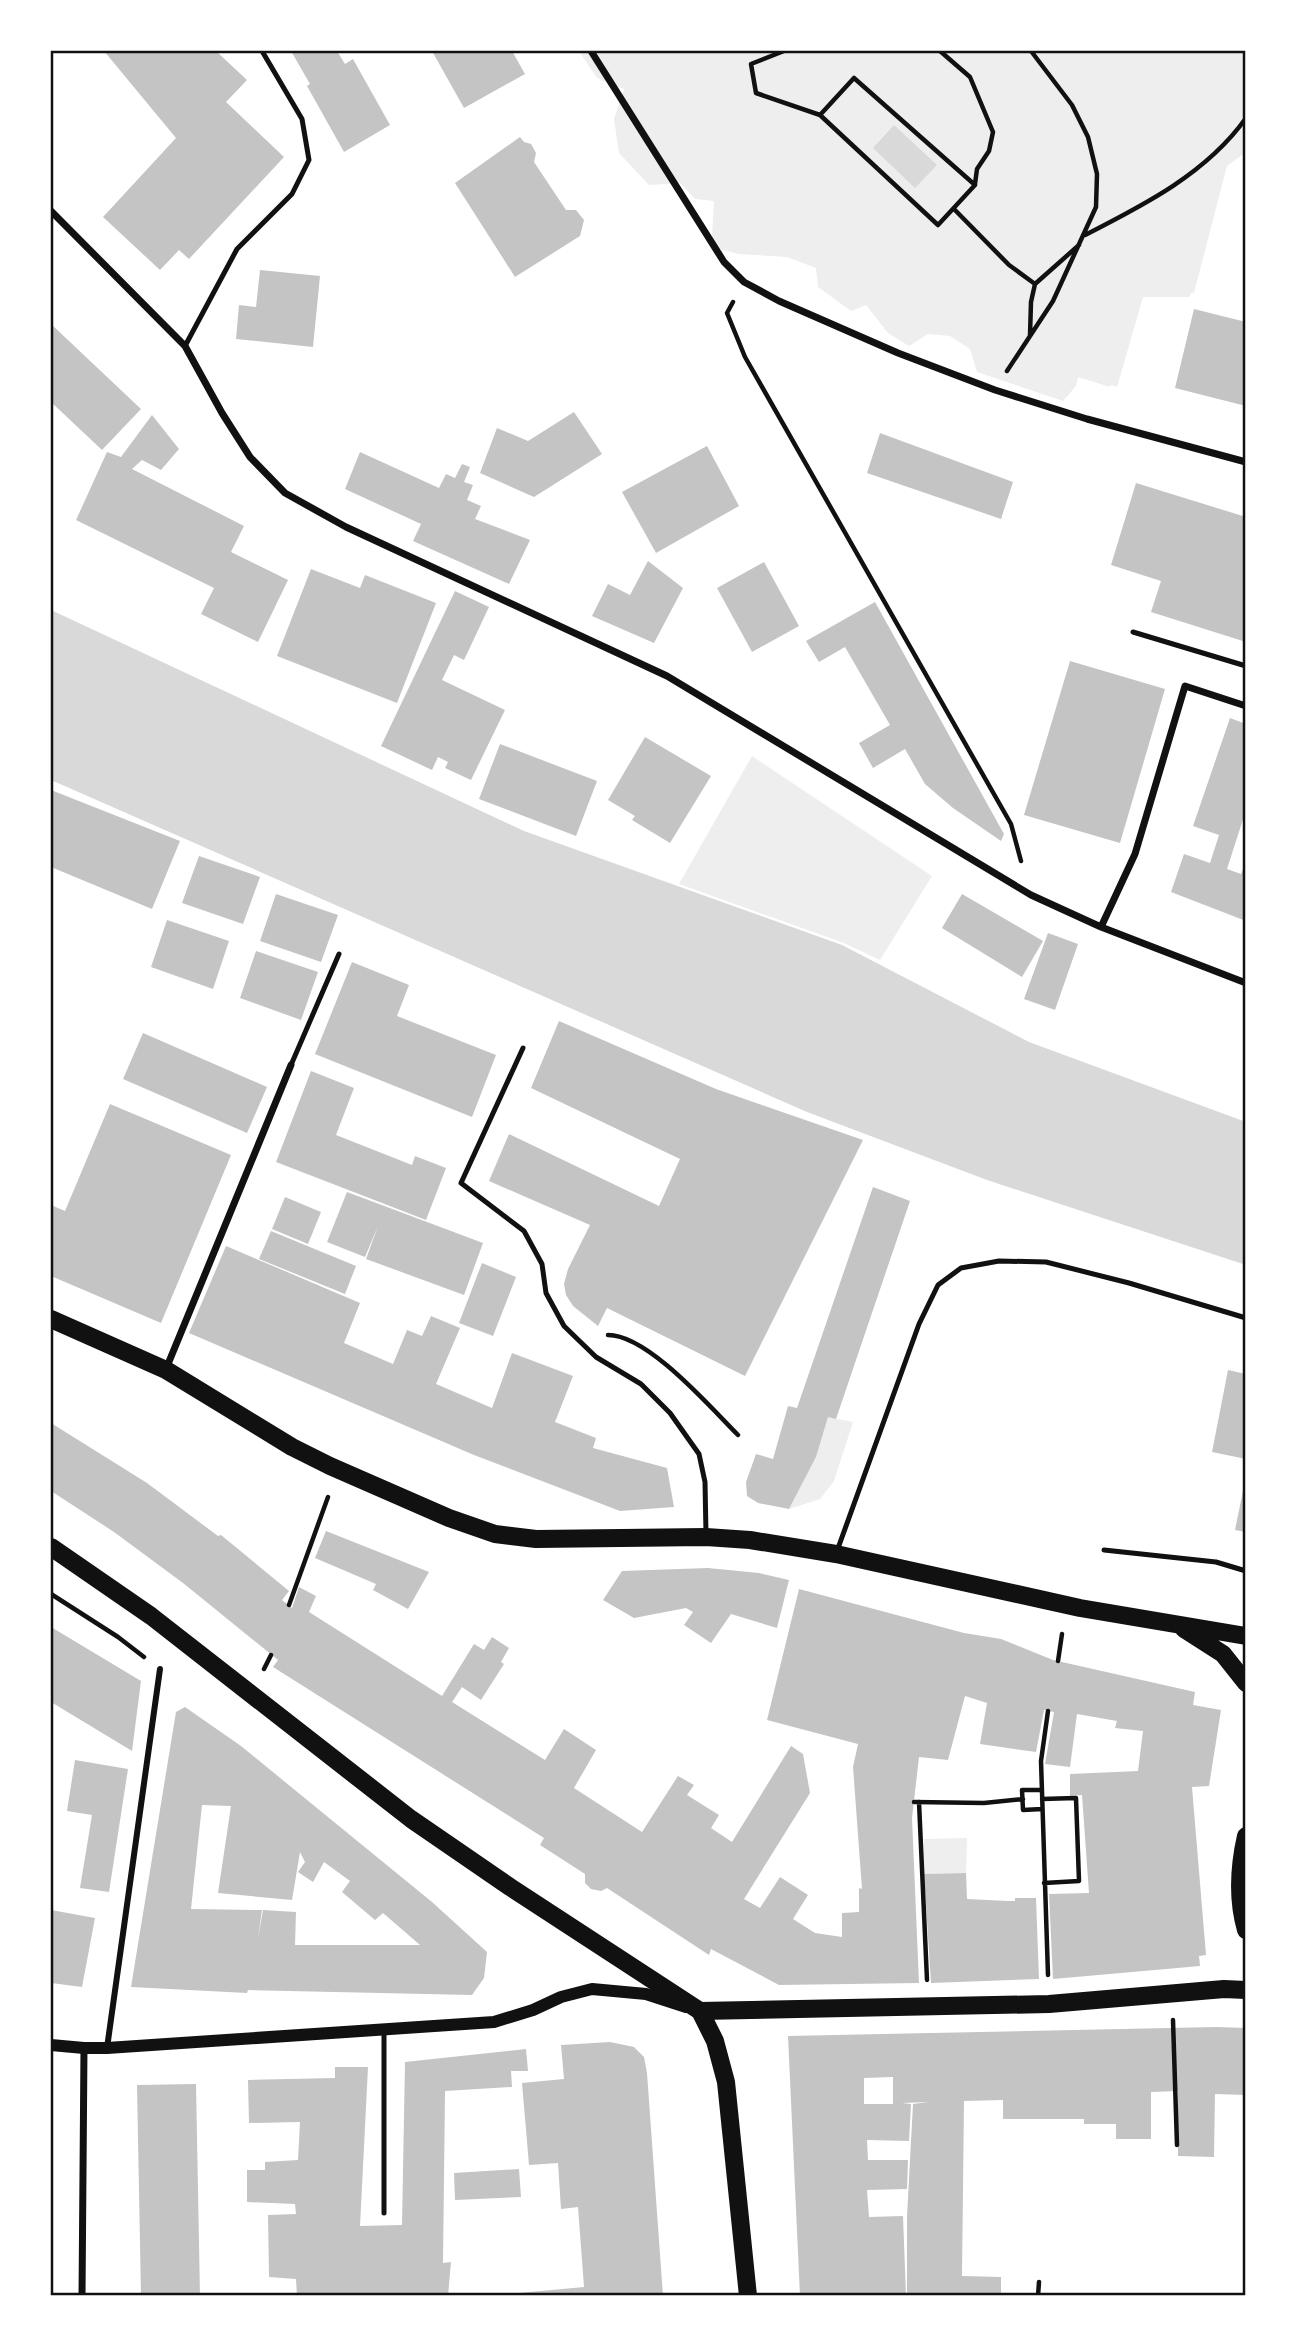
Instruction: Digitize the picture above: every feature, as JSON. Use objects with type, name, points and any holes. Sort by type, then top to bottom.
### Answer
[{"type":"main road","points":[[51,1319],[166,1370],[292,1447],[437,1513],[495,1534],[536,1539],[706,1537],[750,1540],[836,1554],[1080,1608],[1246,1636]]},
{"type":"main road","points":[[51,1548],[150,1616],[411,1819],[510,1888],[700,2011],[715,2041],[726,2082],[748,2296]]},
{"type":"main road","points":[[1175,1623],[1223,1654],[1246,1683]]},
{"type":"main road","points":[[1246,1836],[1241,1860],[1240,1904],[1246,1930]]},
{"type":"main road","points":[[700,2011],[1049,2004],[1224,1989],[1246,1990]]},
{"type":"street","points":[[591,51],[724,262],[744,282],[779,301],[898,354],[995,390],[1087,419],[1246,462]]},
{"type":"street","points":[[51,211],[185,346],[250,457],[285,493],[346,527],[667,676],[1031,895],[1101,926],[1246,983]]},
{"type":"street","points":[[1101,926],[1135,854],[1185,686],[1246,706]]},
{"type":"street","points":[[166,1370],[291,1065]]},
{"type":"street","points":[[107,2048],[160,1669]]},
{"type":"street","points":[[51,2045],[84,2049],[107,2048],[494,2022],[534,2010],[561,1997],[592,1989],[646,1994],[700,2011]]},
{"type":"street","points":[[82,2296],[84,2049]]},
{"type":"lane","points":[[185,346],[237,249],[292,194],[309,160],[302,119],[262,51]]},
{"type":"lane","points":[[1133,632],[1246,666]]},
{"type":"lane","points":[[291,1065],[339,954]]},
{"type":"lane","points":[[523,1048],[461,1184],[524,1230],[542,1264],[546,1293],[564,1326],[596,1357],[641,1384],[670,1413],[699,1454],[705,1482],[706,1537]]},
{"type":"lane","points":[[836,1554],[919,1324],[938,1286],[961,1268],[999,1261],[1046,1262],[1129,1283],[1246,1318]]},
{"type":"lane","points":[[1104,1550],[1216,1562],[1246,1571]]},
{"type":"lane","points":[[384,2030],[384,2213]]},
{"type":"path","points":[[784,51],[751,64],[756,93],[820,115],[938,225],[975,184],[976,169],[989,151],[993,132],[970,77],[940,51]]},
{"type":"path","points":[[995,390],[1053,302],[1096,206],[1097,174],[1088,137],[1072,105],[1031,51]]},
{"type":"path","points":[[820,115],[854,78],[975,184]]},
{"type":"path","points":[[1084,235],[1128,213],[1190,175],[1246,118]]},
{"type":"path","points":[[954,209],[1009,265],[1035,284]]},
{"type":"path","points":[[1030,336],[1031,302],[1035,284],[1080,244]]},
{"type":"path","points":[[744,282],[727,313],[745,357],[1011,824],[1031,895]]},
{"type":"path","points":[[599,1333],[615,1335],[641,1346],[664,1363],[738,1435]]},
{"type":"path","points":[[289,1605],[320,1520]]},
{"type":"path","points":[[51,1594],[118,1637],[160,1669]]},
{"type":"path","points":[[268,1663],[271,1655]]},
{"type":"path","points":[[1048,1711],[1041,1761],[1049,2004]]},
{"type":"path","points":[[1042,1790],[1023,1790],[1023,1810],[1042,1809]]},
{"type":"path","points":[[1042,1799],[1076,1798],[1079,1881],[1044,1883]]},
{"type":"path","points":[[929,2008],[917,1802],[984,1803],[1023,1799]]},
{"type":"path","points":[[1172,1993],[1177,2145]]},
{"type":"path","points":[[1038,2296],[1039,2282]]},
{"type":"shaded area","points":[[579,51],[1246,51],[1246,152],[1227,166],[1194,293],[1189,297],[1143,297],[1117,387],[1078,377],[1076,386],[1063,401],[977,372],[970,349],[950,336],[928,334],[909,346],[888,333],[866,305],[851,311],[818,287],[816,268],[787,257],[738,254],[717,248],[712,237],[714,201],[695,199],[680,183],[649,185],[619,153],[614,119],[624,89],[597,78]]},
{"type":"shaded area","points":[[894,125],[937,165],[915,188],[873,148]]},
{"type":"shaded area","points":[[51,610],[524,831],[842,945],[1029,1042],[1246,1122],[1246,1265],[987,1180],[807,1112],[51,780]]},
{"type":"shaded area","points":[[752,756],[932,876],[880,960],[844,943],[679,884]]},
{"type":"shaded area","points":[[828,1417],[853,1422],[834,1481],[820,1499],[789,1509],[816,1457]]},
{"type":"shaded area","points":[[967,1838],[966,1873],[924,1874],[924,1839]]},
{"type":"building","points":[[104,51],[216,51],[247,80],[226,102],[284,157],[189,259],[179,250],[160,270],[103,217],[176,138]]},
{"type":"building","points":[[291,51],[337,51],[345,64],[353,59],[390,125],[344,152]]},
{"type":"building","points":[[432,51],[512,51],[525,74],[464,108]]},
{"type":"building","points":[[520,137],[531,144],[536,153],[534,162],[566,210],[576,210],[584,220],[580,236],[515,277],[455,183]]},
{"type":"building","points":[[260,270],[320,276],[313,347],[236,339],[239,305],[256,307]]},
{"type":"building","points":[[1194,309],[1246,322],[1246,406],[1175,388]]},
{"type":"building","points":[[51,324],[141,409],[102,450],[51,402]]},
{"type":"building","points":[[574,412],[602,454],[534,497],[480,473],[497,428],[528,441]]},
{"type":"building","points":[[152,415],[179,449],[161,470],[142,460],[132,469],[244,526],[231,552],[288,580],[258,642],[201,614],[214,588],[76,520],[107,452],[121,457]]},
{"type":"building","points":[[880,433],[1013,482],[1001,519],[867,473]]},
{"type":"building","points":[[707,446],[739,506],[656,553],[622,492]]},
{"type":"building","points":[[360,452],[439,488],[446,474],[455,478],[462,464],[470,467],[464,482],[473,485],[467,500],[481,506],[475,519],[530,540],[509,584],[413,541],[421,524],[345,489]]},
{"type":"building","points":[[1136,483],[1246,517],[1246,642],[1151,612],[1161,581],[1111,565]]},
{"type":"building","points":[[648,561],[683,588],[654,643],[592,616],[608,584],[630,595]]},
{"type":"building","points":[[764,562],[799,626],[752,652],[717,588]]},
{"type":"building","points":[[311,569],[360,588],[365,575],[436,603],[397,703],[277,656]]},
{"type":"building","points":[[455,591],[489,607],[464,660],[454,655],[442,680],[505,710],[471,780],[445,768],[448,762],[438,757],[432,770],[381,746]]},
{"type":"building","points":[[875,602],[1004,834],[1001,841],[953,808],[925,784],[905,749],[873,768],[859,743],[890,725],[845,647],[819,662],[806,641]]},
{"type":"building","points":[[1070,661],[1165,689],[1120,843],[1024,815]]},
{"type":"building","points":[[1230,718],[1246,724],[1246,810],[1227,869],[1241,874],[1246,862],[1246,921],[1171,892],[1184,854],[1210,863],[1219,835],[1193,826]]},
{"type":"building","points":[[645,737],[711,776],[670,843],[632,820],[635,816],[608,800]]},
{"type":"building","points":[[500,744],[597,781],[576,836],[479,799]]},
{"type":"building","points":[[51,790],[180,841],[152,909],[51,867]]},
{"type":"building","points":[[199,856],[260,877],[243,924],[182,903]]},
{"type":"building","points":[[276,894],[338,915],[321,962],[260,941]]},
{"type":"building","points":[[962,894],[1043,941],[1022,977],[942,928]]},
{"type":"building","points":[[167,920],[229,941],[213,989],[151,967]]},
{"type":"building","points":[[1048,933],[1078,944],[1055,1010],[1024,999]]},
{"type":"building","points":[[256,951],[318,972],[301,1020],[240,998]]},
{"type":"building","points":[[352,962],[409,985],[397,1016],[496,1055],[472,1117],[315,1054]]},
{"type":"building","points":[[559,1021],[716,1089],[863,1140],[745,1376],[607,1308],[598,1326],[573,1306],[566,1295],[564,1284],[568,1269],[590,1225],[489,1181],[509,1134],[659,1206],[680,1159],[531,1088]]},
{"type":"building","points":[[143,1033],[267,1087],[247,1133],[123,1079]]},
{"type":"building","points":[[311,1071],[354,1088],[336,1135],[412,1165],[415,1156],[446,1168],[426,1220],[276,1162]]},
{"type":"building","points":[[110,1104],[231,1155],[161,1323],[51,1276],[51,1205],[65,1211]]},
{"type":"building","points":[[873,1187],[910,1201],[836,1419],[828,1417],[816,1457],[789,1509],[758,1503],[747,1496],[746,1482],[756,1454],[773,1459],[788,1406],[797,1408]]},
{"type":"building","points":[[347,1192],[483,1243],[464,1295],[366,1259],[378,1226],[365,1257],[327,1242]]},
{"type":"building","points":[[285,1197],[321,1212],[308,1244],[272,1229]]},
{"type":"building","points":[[271,1231],[356,1266],[345,1294],[259,1259]]},
{"type":"building","points":[[226,1246],[360,1303],[344,1343],[393,1364],[407,1330],[422,1336],[431,1316],[460,1328],[436,1384],[492,1408],[512,1353],[573,1376],[555,1422],[596,1438],[593,1448],[667,1468],[674,1507],[620,1511],[474,1455],[189,1333]]},
{"type":"building","points":[[482,1263],[516,1277],[493,1336],[459,1323]]},
{"type":"building","points":[[1228,1370],[1246,1374],[1246,1459],[1212,1452]]},
{"type":"building","points":[[51,1423],[147,1483],[218,1536],[221,1535],[289,1591],[282,1600],[292,1608],[299,1587],[316,1596],[309,1612],[442,1696],[474,1644],[484,1650],[492,1637],[509,1648],[501,1662],[504,1664],[481,1700],[462,1687],[452,1702],[545,1760],[564,1729],[596,1750],[574,1788],[642,1832],[678,1776],[694,1785],[687,1795],[719,1815],[711,1828],[732,1842],[791,1746],[803,1754],[810,1793],[744,1899],[760,1908],[780,1877],[808,1895],[793,1919],[815,1933],[842,1937],[842,1913],[859,1912],[859,1888],[862,1889],[853,1767],[858,1744],[767,1720],[799,1589],[964,1633],[1001,1639],[1053,1660],[1195,1692],[1193,1705],[1221,1710],[1209,1786],[1192,1787],[1206,1955],[1199,1956],[1200,1966],[1053,1979],[1049,1894],[1089,1893],[1082,1795],[1070,1796],[1070,1774],[1138,1771],[1143,1731],[1115,1728],[1117,1721],[1077,1714],[1070,1767],[1045,1764],[1054,1712],[1044,1710],[1036,1752],[980,1744],[987,1703],[965,1696],[948,1760],[919,1757],[912,1818],[919,1983],[779,1985],[711,1949],[709,1955],[607,1888],[601,1891],[591,1889],[585,1883],[585,1874],[540,1845],[544,1838],[273,1667],[278,1660],[183,1583],[114,1532],[51,1491]]},
{"type":"building","points":[[1246,1481],[1246,1532],[1235,1530]]},
{"type":"building","points":[[326,1531],[429,1572],[408,1609],[373,1590],[376,1584],[315,1558]]},
{"type":"building","points":[[708,1568],[759,1573],[789,1580],[777,1628],[731,1614],[711,1643],[684,1625],[693,1612],[686,1608],[634,1618],[603,1600],[622,1571]]},
{"type":"building","points":[[51,1627],[141,1681],[132,1751],[51,1702]]},
{"type":"building","points":[[185,1707],[241,1746],[432,1902],[487,1952],[484,1978],[472,1995],[248,1990],[247,1993],[131,1987],[176,1712]],"holes":[[[202,1805],[231,1806],[218,1893],[292,1900],[300,1852],[305,1862],[298,1872],[313,1882],[324,1862],[350,1881],[342,1892],[375,1920],[383,1913],[420,1945],[295,1945],[296,1912],[263,1910],[258,1938],[262,1910],[191,1909]]]},
{"type":"building","points":[[75,1760],[128,1769],[109,1892],[80,1888],[92,1815],[67,1811]]},
{"type":"building","points":[[966,1873],[967,1899],[1015,1901],[1015,1898],[1036,1898],[1039,1979],[931,1983],[924,1874]]},
{"type":"building","points":[[51,1910],[95,1918],[82,1987],[51,1983]]},
{"type":"building","points":[[1246,2028],[1246,2095],[1215,2094],[1214,2157],[1178,2156],[1178,2091],[1151,2092],[1151,2139],[1116,2139],[1116,2124],[1084,2124],[1084,2119],[1003,2119],[1003,2100],[964,2101],[962,2276],[1001,2277],[1001,2296],[907,2296],[907,2217],[913,2104],[928,2102],[902,2103],[911,2104],[909,2141],[867,2140],[868,2160],[908,2160],[907,2189],[867,2190],[869,2217],[903,2216],[906,2296],[800,2296],[788,2036]],"holes":[[[893,2077],[893,2104],[864,2104],[864,2078]]]},
{"type":"building","points":[[610,2042],[634,2047],[644,2057],[663,2296],[508,2296],[584,2287],[578,2207],[561,2209],[558,2163],[529,2165],[522,2083],[564,2079],[561,2045]]},
{"type":"building","points":[[526,2049],[528,2071],[511,2071],[512,2087],[445,2091],[443,2263],[451,2262],[448,2296],[297,2296],[296,2279],[269,2277],[268,2215],[296,2214],[295,2204],[247,2202],[247,2170],[265,2170],[265,2162],[298,2160],[300,2122],[249,2123],[248,2080],[335,2078],[335,2067],[368,2067],[360,2226],[402,2225],[405,2062]]},
{"type":"building","points":[[196,2084],[200,2296],[141,2296],[137,2085]]},
{"type":"building","points":[[519,2169],[521,2197],[455,2200],[454,2173]]}]
